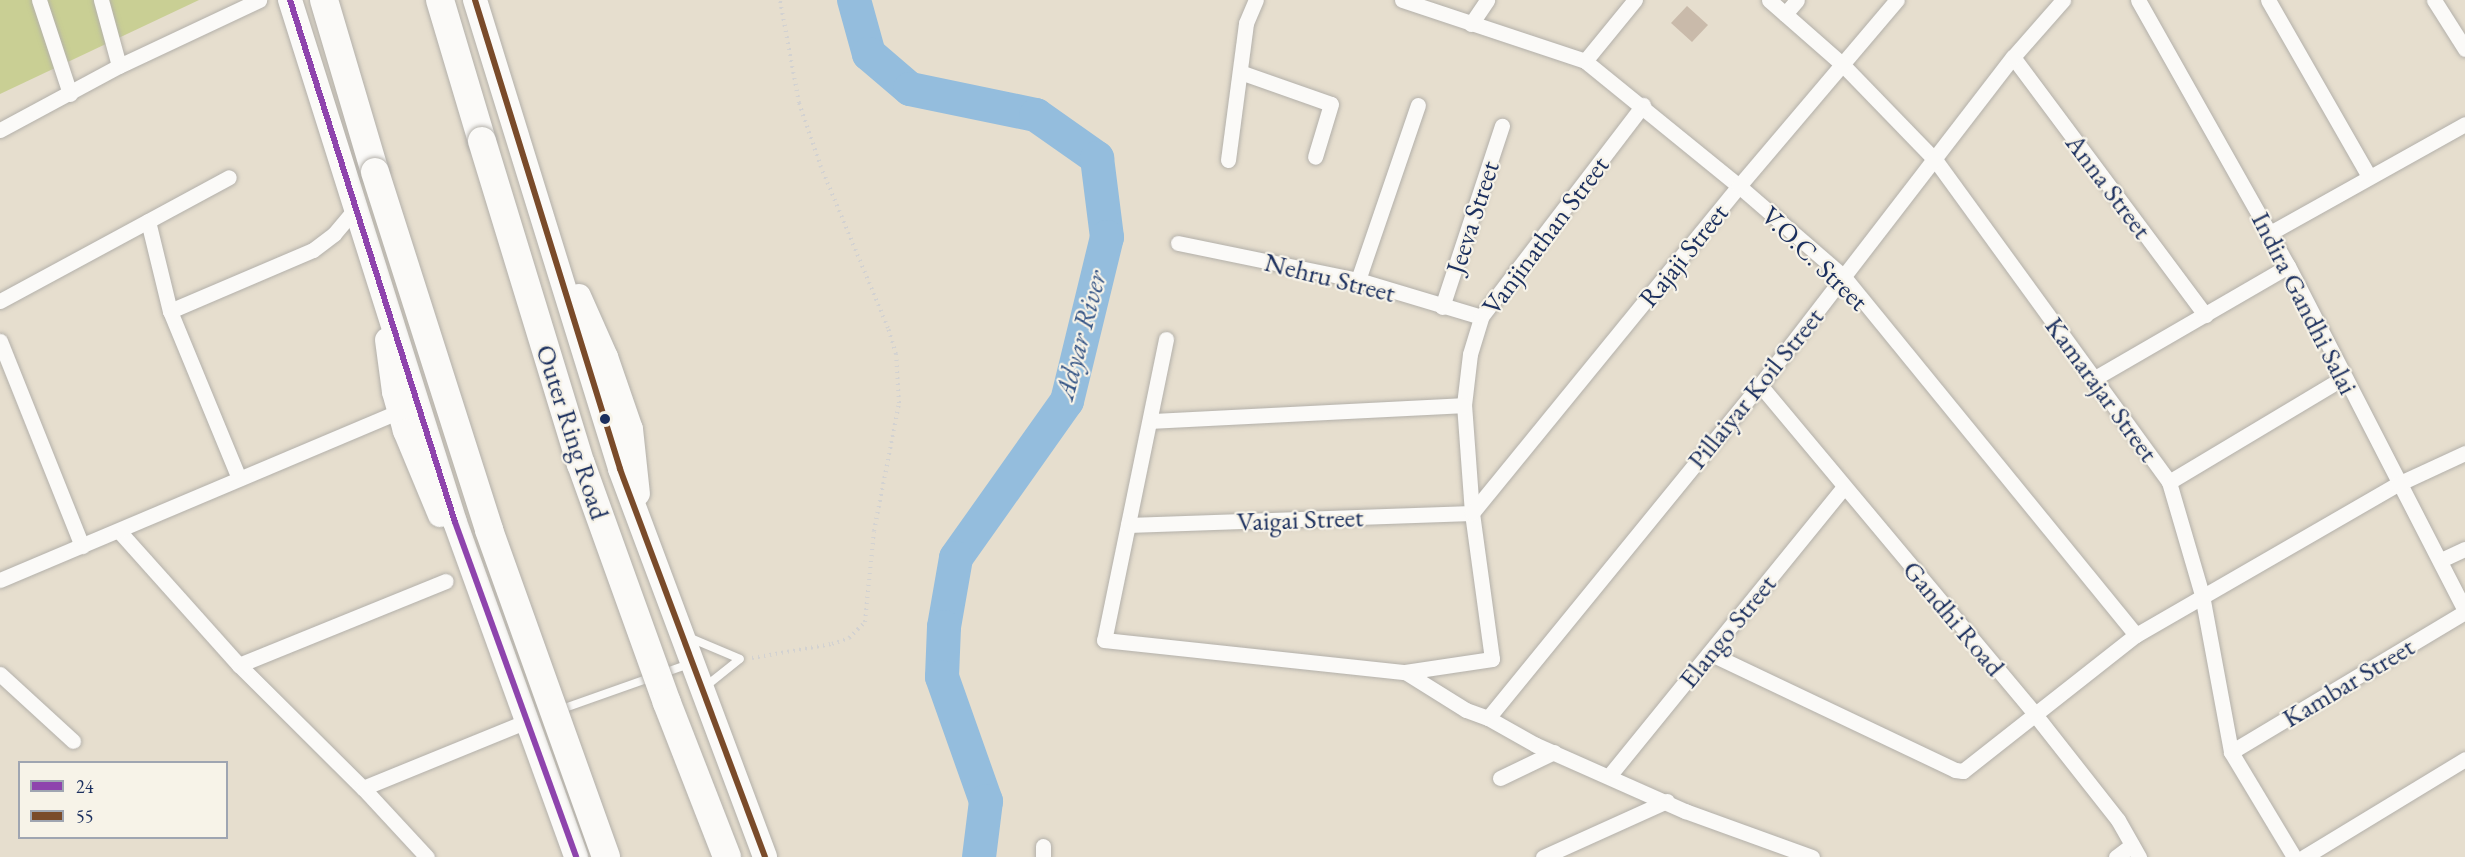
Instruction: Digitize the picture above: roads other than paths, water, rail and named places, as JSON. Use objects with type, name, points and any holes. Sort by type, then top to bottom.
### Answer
[{"type":"highway","points":[[324,0],[375,172],[489,530],[606,857]]},
{"type":"highway","name":"Outer Ring Road","points":[[440,0],[581,464],[666,703],[727,857]]},
{"type":"main road","points":[[291,0],[475,577]]},
{"type":"main road","points":[[475,0],[551,247],[640,523],[690,663],[765,857]]},
{"type":"main road","points":[[386,303],[387,355],[400,411],[420,473],[475,577],[537,718],[576,857]]},
{"type":"street","points":[[39,0],[70,94]]},
{"type":"street","points":[[101,0],[119,66]]},
{"type":"street","points":[[0,130],[119,66],[260,0]]},
{"type":"street","points":[[1228,160],[1246,23],[1256,0]]},
{"type":"street","name":"V.O.C. Street","points":[[1402,0],[1585,61],[1643,105],[1739,186],[1844,277],[2136,635]]},
{"type":"street","points":[[1471,24],[1487,0]]},
{"type":"street","points":[[1585,61],[1635,0]]},
{"type":"street","name":"Kamarajar Street","points":[[1770,0],[1843,65],[1936,161],[2169,482],[2202,595],[2231,752],[2294,857]]},
{"type":"street","points":[[1785,14],[1797,0]]},
{"type":"street","name":"Rajaji Street","points":[[1472,513],[1739,186],[1897,0]]},
{"type":"street","name":"Pillaiyar Koil Street","points":[[1488,718],[1760,385],[1936,161],[2013,57],[2063,0]]},
{"type":"street","name":"Indira Gandhi Salai","points":[[2138,0],[2288,266],[2343,378],[2398,484],[2441,560],[2465,611]]},
{"type":"street","points":[[2268,0],[2369,176]]},
{"type":"street","points":[[2434,0],[2465,49]]},
{"type":"street","name":"Anna Street","points":[[2013,57],[2205,315]]},
{"type":"street","points":[[1240,72],[1331,104],[1315,157]]},
{"type":"street","points":[[1358,280],[1418,105]]},
{"type":"street","name":"Vanjinathan Street","points":[[1405,672],[1491,659],[1472,513],[1464,405],[1470,354],[1481,317],[1643,105]]},
{"type":"street","points":[[2270,233],[2465,124]]},
{"type":"street","name":"Jeeva Street","points":[[1442,308],[1502,126]]},
{"type":"street","points":[[0,301],[229,177]]},
{"type":"street","points":[[170,310],[313,250],[334,234],[356,208]]},
{"type":"street","points":[[148,221],[170,310],[239,478]]},
{"type":"street","name":"Nehru Street","points":[[1178,243],[1358,280],[1442,308],[1481,317]]},
{"type":"street","points":[[2095,378],[2288,266]]},
{"type":"street","points":[[1166,339],[1151,421],[1104,640],[1405,672],[1466,710],[1488,718],[1554,752],[1667,801],[1812,857]]},
{"type":"street","points":[[0,341],[82,546]]},
{"type":"street","points":[[2169,482],[2343,378]]},
{"type":"street","name":"Gandhi Road","points":[[1760,385],[2033,712],[2118,820],[2135,851]]},
{"type":"street","points":[[1151,421],[1464,405]]},
{"type":"street","points":[[0,580],[400,411]]},
{"type":"street","points":[[1709,653],[1954,770],[1974,765],[2033,712],[2136,635],[2398,484],[2465,453]]},
{"type":"street","name":"Elango Street","points":[[1609,776],[1844,487]]},
{"type":"street","name":"Vaigai Street","points":[[1128,525],[1472,513]]},
{"type":"street","points":[[119,531],[239,665],[363,788],[427,857]]},
{"type":"street","points":[[2441,560],[2465,549]]},
{"type":"street","points":[[239,665],[446,581]]},
{"type":"street","name":"Kambar Street","points":[[2231,752],[2465,611]]},
{"type":"street","points":[[0,674],[73,741]]},
{"type":"street","points":[[363,788],[537,718]]},
{"type":"street","points":[[1500,778],[1554,752]]},
{"type":"street","points":[[2304,857],[2465,759]]},
{"type":"street","points":[[1543,857],[1667,801]]},
{"type":"street","points":[[2116,857],[2135,851]]},
{"type":"lane","points":[[680,636],[740,659],[701,691]]},
{"type":"lane","points":[[537,718],[690,663]]},
{"type":"waterway","name":"Adyar River","points":[[854,0],[869,54],[910,89],[1036,115],[1097,158],[1107,237],[1067,401],[956,558],[944,627],[942,677],[986,801],[979,857]]}]
